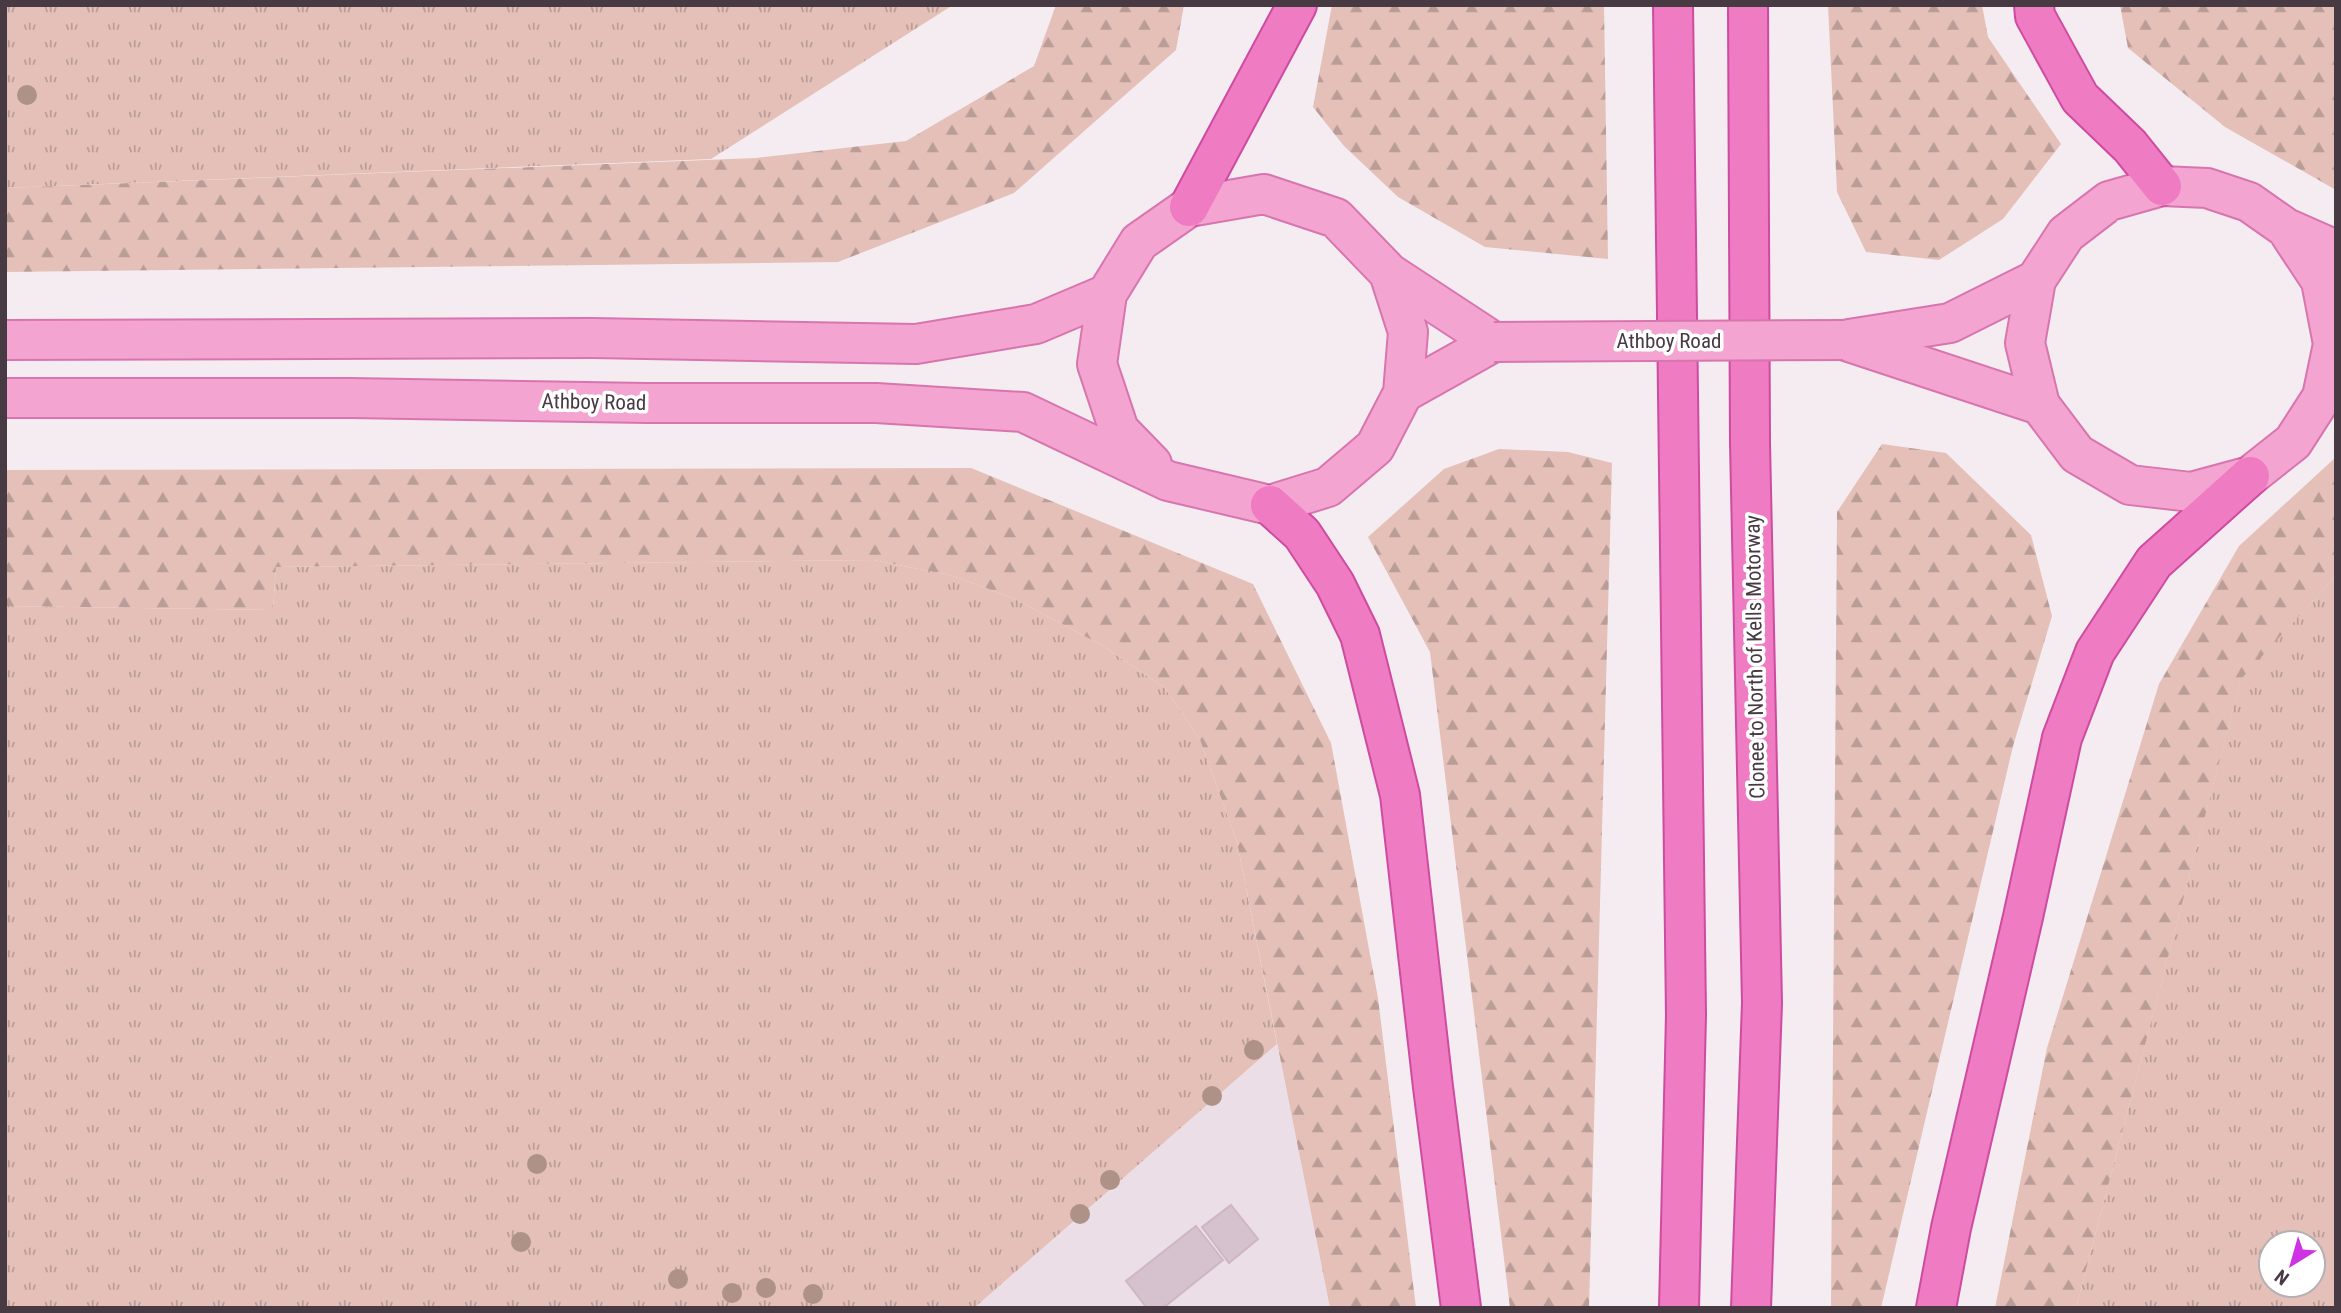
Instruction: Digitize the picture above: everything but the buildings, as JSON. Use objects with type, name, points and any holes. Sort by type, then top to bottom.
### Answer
[{"type":"highway","points":[[1189,207],[1297,5]]},
{"type":"highway","points":[[1673,5],[1686,1014],[1679,1308]]},
{"type":"highway","name":"Clonee to North of Kells Motorway","points":[[1748,5],[1751,457],[1762,1003],[1751,1308]]},
{"type":"highway","points":[[2034,5],[2035,16],[2080,98],[2130,146],[2162,186]]},
{"type":"highway","points":[[1936,1308],[1951,1228],[2062,738],[2095,652],[2154,562],[2250,475]]},
{"type":"highway","points":[[1270,505],[1302,534],[1335,584],[1360,635],[1400,794],[1461,1308]]},
{"type":"main road","points":[[2286,228],[2322,281],[2334,342],[2322,397],[2293,442],[2250,475],[2191,492],[2130,485],[2077,454],[2040,405],[2025,343],[2036,280],[2066,234],[2109,201],[2162,186],[2207,188],[2249,202],[2286,228],[2336,250]]},
{"type":"main road","points":[[1168,481],[1119,430],[1097,364],[1107,294],[1139,242],[1189,207],[1264,194],[1336,218],[1389,272],[1494,342]]},
{"type":"main road","points":[[1270,505],[1328,487],[1375,447],[1403,393],[1408,332],[1389,272]]},
{"type":"main road","name":"Athboy Road","points":[[1403,393],[1494,342],[1843,340],[1950,323],[2036,280]]},
{"type":"main road","points":[[5,340],[593,338],[916,344],[1036,324],[1107,294]]},
{"type":"main road","name":"Athboy Road","points":[[1843,340],[2040,405]]},
{"type":"main road","name":"Athboy Road","points":[[5,398],[876,403],[1023,412],[1168,481],[1270,505]]},
{"type":"shaded area","points":[[1277,1044],[1330,1308],[974,1308]]},
{"type":"green space","points":[[5,5],[953,5],[711,159],[5,188]]},
{"type":"green space","points":[[1056,5],[1184,5],[1176,50],[1014,193],[838,262],[5,272],[5,188],[756,158],[906,141],[1034,66]]},
{"type":"green space","points":[[1332,5],[1604,5],[1608,259],[1485,247],[1398,197],[1344,146],[1313,107]]},
{"type":"green space","points":[[1828,5],[1982,5],[1988,37],[2061,144],[2003,219],[1939,260],[1866,252],[1837,192]]},
{"type":"green space","points":[[2120,5],[2336,5],[2336,190],[2225,127],[2128,48]]},
{"type":"green space","points":[[1882,444],[1946,453],[2031,535],[2052,616],[2013,746],[1881,1308],[1831,1308],[1837,512]]},
{"type":"green space","points":[[1499,449],[1568,452],[1612,463],[1589,1308],[1510,1308],[1430,652],[1368,537],[1444,469]]},
{"type":"green space","points":[[2336,457],[2336,576],[2241,679],[2076,1308],[1995,1308],[2047,1048],[2159,684],[2239,546]]},
{"type":"green space","points":[[971,468],[1253,584],[1331,743],[1378,998],[1416,1308],[1330,1308],[1237,842],[1200,740],[1165,688],[1103,646],[1013,598],[950,575],[873,560],[276,567],[273,610],[5,606],[5,470]]},
{"type":"green space","points":[[873,560],[950,575],[1013,598],[1103,646],[1165,688],[1200,740],[1237,842],[1277,1044],[974,1308],[5,1308],[5,606],[273,610],[276,567]]},
{"type":"green space","points":[[2336,576],[2336,1308],[2076,1308],[2241,678]]}]
